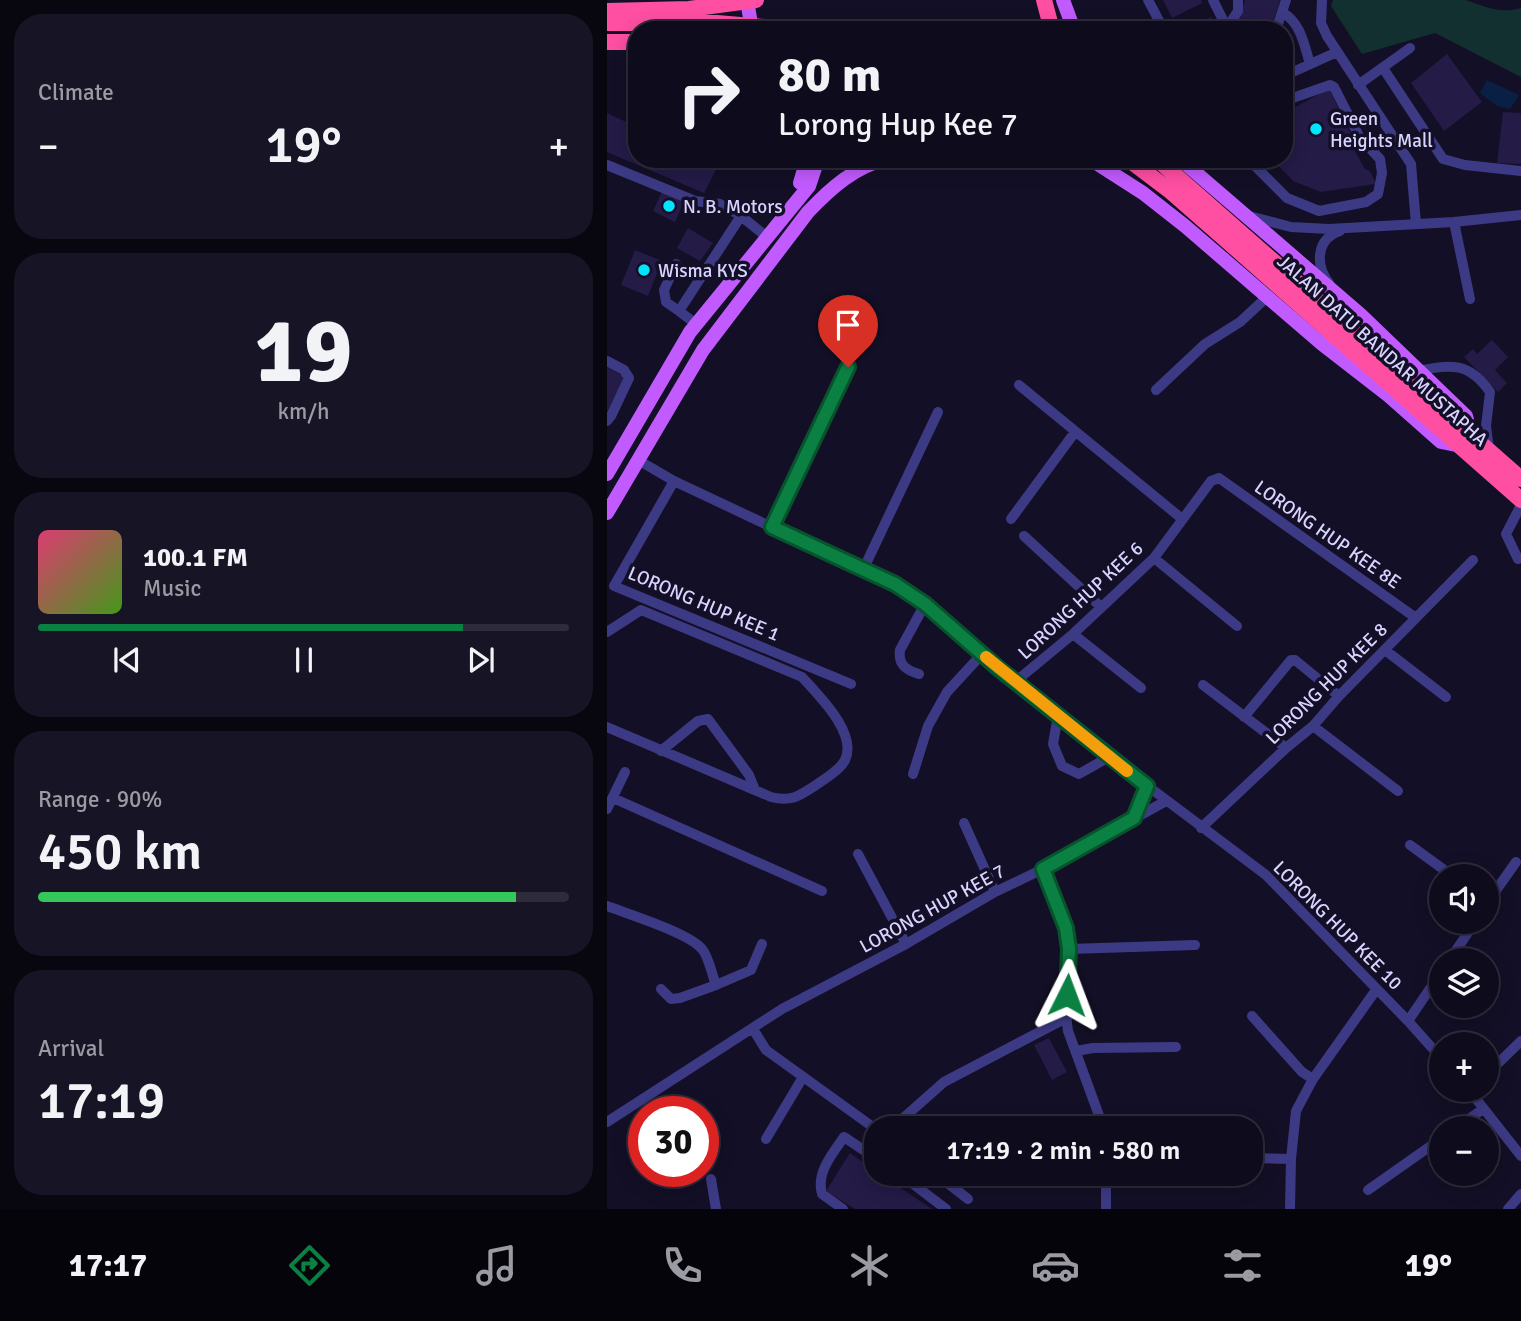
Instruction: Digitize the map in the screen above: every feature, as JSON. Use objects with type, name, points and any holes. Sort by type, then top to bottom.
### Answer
[{"type":"highway","points":[[713,21],[715,0]]},
{"type":"highway","points":[[607,11],[689,9],[756,0]]},
{"type":"highway","points":[[1044,0],[1050,21]]},
{"type":"highway","points":[[607,23],[628,23]]},
{"type":"highway","points":[[607,42],[628,42]]},
{"type":"highway","points":[[1140,168],[1169,190],[1229,222]]},
{"type":"highway","points":[[1167,168],[1229,222]]},
{"type":"highway","name":"JALAN DATU BANDAR MUSTAPHA","points":[[1229,222],[1466,440],[1521,502]]},
{"type":"highway","name":"JALAN DATU BANDAR MUSTAPHA","points":[[1466,440],[1489,450],[1521,479]]},
{"type":"main road","points":[[747,0],[750,21]]},
{"type":"main road","points":[[1063,0],[1063,21]]},
{"type":"main road","points":[[1063,0],[1071,21]]},
{"type":"main road","points":[[795,205],[795,191],[805,168]]},
{"type":"main road","points":[[607,474],[611,456],[696,324],[795,205],[809,186],[815,168]]},
{"type":"main road","points":[[607,513],[703,351],[808,212],[825,194],[861,168]]},
{"type":"main road","points":[[1104,168],[1143,193],[1441,442],[1466,440],[1466,416],[1340,297],[1229,222],[1187,168]]},
{"type":"street","points":[[1148,0],[1159,21]]},
{"type":"street","points":[[1213,0],[1223,21]]},
{"type":"street","points":[[1232,21],[1238,11],[1238,0]]},
{"type":"street","points":[[1279,21],[1286,0]]},
{"type":"street","points":[[1322,0],[1321,23],[1358,85],[1411,164],[1417,224]]},
{"type":"street","points":[[1282,12],[1292,18],[1299,28],[1310,64]]},
{"type":"street","points":[[1358,85],[1410,48]]},
{"type":"street","points":[[1293,72],[1337,52]]},
{"type":"street","points":[[1383,68],[1443,159],[1465,165],[1521,171]]},
{"type":"street","points":[[1257,168],[1287,198],[1319,211],[1366,202],[1376,197],[1380,190],[1380,159],[1360,138],[1334,87],[1330,85],[1293,98]]},
{"type":"street","points":[[1380,159],[1401,146]]},
{"type":"street","points":[[607,165],[695,201],[720,204],[741,216],[767,237]]},
{"type":"street","points":[[1229,222],[1345,229],[1521,215]]},
{"type":"street","points":[[679,311],[741,216]]},
{"type":"street","points":[[1454,222],[1470,299]]},
{"type":"street","points":[[1340,297],[1325,277],[1319,258],[1320,249],[1330,234],[1345,229]]},
{"type":"street","points":[[676,264],[664,290],[666,302],[696,324]]},
{"type":"street","points":[[1157,390],[1205,344],[1240,322],[1267,297]]},
{"type":"street","points":[[607,361],[625,370],[629,378],[607,421]]},
{"type":"street","points":[[772,527],[848,367]]},
{"type":"street","points":[[1418,372],[1463,367],[1479,376],[1490,392],[1486,426],[1489,450]]},
{"type":"street","points":[[1019,385],[1181,518]]},
{"type":"street","points":[[863,570],[938,412]]},
{"type":"street","points":[[1011,519],[1075,432]]},
{"type":"street","name":"LORONG HUP KEE 10","points":[[638,460],[673,481],[895,584],[925,604],[981,654],[1109,757],[1266,875],[1429,1044]]},
{"type":"street","name":"LORONG HUP KEE 6","points":[[1015,682],[1073,634],[1154,558],[1211,481],[1219,478]]},
{"type":"street","name":"LORONG HUP KEE 8E","points":[[1219,478],[1416,618]]},
{"type":"street","name":"LORONG HUP KEE 1","points":[[673,481],[614,586],[851,684]]},
{"type":"street","points":[[1518,559],[1506,534],[1521,502]]},
{"type":"street","points":[[1023,536],[1101,607]]},
{"type":"street","points":[[1154,558],[1237,626]]},
{"type":"street","name":"LORONG HUP KEE 8","points":[[1201,828],[1313,726],[1473,560]]},
{"type":"street","points":[[607,597],[614,586]]},
{"type":"street","points":[[919,674],[909,671],[899,657],[900,650],[925,604]]},
{"type":"street","points":[[607,632],[641,610],[651,612],[802,677],[813,688],[847,737],[845,759],[819,783],[788,800],[771,797],[612,729],[607,718]]},
{"type":"street","points":[[1073,634],[1141,688]]},
{"type":"street","points":[[1385,650],[1446,697]]},
{"type":"street","points":[[913,774],[928,726],[947,692],[981,654]]},
{"type":"street","points":[[1245,716],[1291,660],[1295,660],[1339,696]]},
{"type":"street","points":[[1203,685],[1286,748]]},
{"type":"street","points":[[1058,716],[1053,744],[1061,766],[1079,774],[1109,757]]},
{"type":"street","points":[[661,751],[698,721],[708,719],[749,775],[755,790]]},
{"type":"street","points":[[1313,726],[1399,791]]},
{"type":"street","points":[[607,809],[625,772]]},
{"type":"street","points":[[1134,818],[1147,786]]},
{"type":"street","points":[[613,798],[822,891]]},
{"type":"street","name":"LORONG HUP KEE 7","points":[[607,1122],[781,1009],[906,944],[995,892],[1043,869],[1166,801]]},
{"type":"street","points":[[964,823],[995,892]]},
{"type":"street","points":[[1410,845],[1436,864]]},
{"type":"street","points":[[858,854],[906,944]]},
{"type":"street","points":[[1499,886],[1516,862]]},
{"type":"street","points":[[1043,869],[1066,928],[1069,949],[1066,1018],[1100,1116]]},
{"type":"street","points":[[607,906],[693,942],[703,950],[716,985]]},
{"type":"street","points":[[661,989],[671,999],[680,998],[751,970],[762,944]]},
{"type":"street","points":[[1069,949],[1195,945]]},
{"type":"street","points":[[1290,1209],[1296,1111],[1313,1079],[1376,990]]},
{"type":"street","points":[[1408,1021],[1429,990]]},
{"type":"street","points":[[1252,1016],[1302,1072],[1313,1079]]},
{"type":"street","points":[[906,1116],[944,1082],[1066,1018]]},
{"type":"street","points":[[753,1029],[766,1050],[864,1121]]},
{"type":"street","points":[[1499,1062],[1521,1041]]},
{"type":"street","points":[[1076,1051],[1093,1048],[1176,1047]]},
{"type":"street","points":[[766,1139],[803,1077]]},
{"type":"street","points":[[1478,1102],[1521,1156]]},
{"type":"street","points":[[1473,1116],[1483,1109]]},
{"type":"street","points":[[843,1209],[822,1194],[819,1184],[822,1172],[857,1116]]},
{"type":"street","points":[[844,1137],[864,1150]]},
{"type":"street","points":[[1368,1190],[1429,1147]]},
{"type":"street","points":[[1263,1158],[1291,1159]]},
{"type":"street","points":[[916,1186],[946,1209]]},
{"type":"street","points":[[952,1186],[969,1199]]},
{"type":"street","points":[[1106,1186],[1106,1209]]},
{"type":"street","points":[[712,1187],[716,1209]]},
{"type":"street","points":[[1508,1209],[1521,1194]]},
{"type":"green space","points":[[1333,0],[1466,0],[1500,10],[1521,8],[1521,77],[1435,33],[1362,54],[1331,6]]},
{"type":"water","points":[[1487,80],[1519,95],[1510,109],[1497,106],[1480,93]]},
{"type":"building","points":[[1163,0],[1201,0],[1202,3],[1172,18]]},
{"type":"building","points":[[1245,0],[1280,0],[1273,21],[1238,21]]},
{"type":"building","points":[[1447,54],[1482,102],[1444,131],[1411,83]]},
{"type":"building","name":"Green Heights Mall","points":[[1329,89],[1357,146],[1355,151],[1376,184],[1321,192],[1293,181],[1281,168],[1293,168],[1293,108]]},
{"type":"building","points":[[1503,112],[1521,113],[1521,164],[1497,163]]},
{"type":"building","points":[[607,113],[628,123],[628,161],[607,152]]},
{"type":"building","points":[[645,168],[717,168],[704,193]]},
{"type":"building","name":"N. B. Motors","points":[[663,189],[684,202],[675,222],[653,211]]},
{"type":"building","points":[[688,228],[713,243],[700,261],[677,248]]},
{"type":"building","points":[[635,250],[662,261],[648,296],[621,285]]},
{"type":"building","points":[[1492,340],[1508,357],[1495,370],[1507,383],[1498,392],[1464,357],[1473,349],[1477,354]]},
{"type":"building","points":[[607,367],[625,377],[607,412]]},
{"type":"building","points":[[1049,1038],[1067,1072],[1052,1080],[1034,1045]]},
{"type":"building","points":[[850,1153],[864,1163],[864,1186],[898,1186],[932,1209],[855,1209],[826,1191]]},
{"type":"slow traffic","points":[[986,657],[1127,771]]},
{"type":"place","name":"Green Heights Mall","points":[[1316,129]]},
{"type":"place","name":"N. B. Motors","points":[[669,206]]},
{"type":"place","name":"Wisma KYS","points":[[644,270]]},
{"type":"route","points":[[848,367],[772,527],[895,584],[925,604],[998,668],[1147,786],[1134,818],[1043,869],[1066,928],[1069,949],[1067,995]]}]
